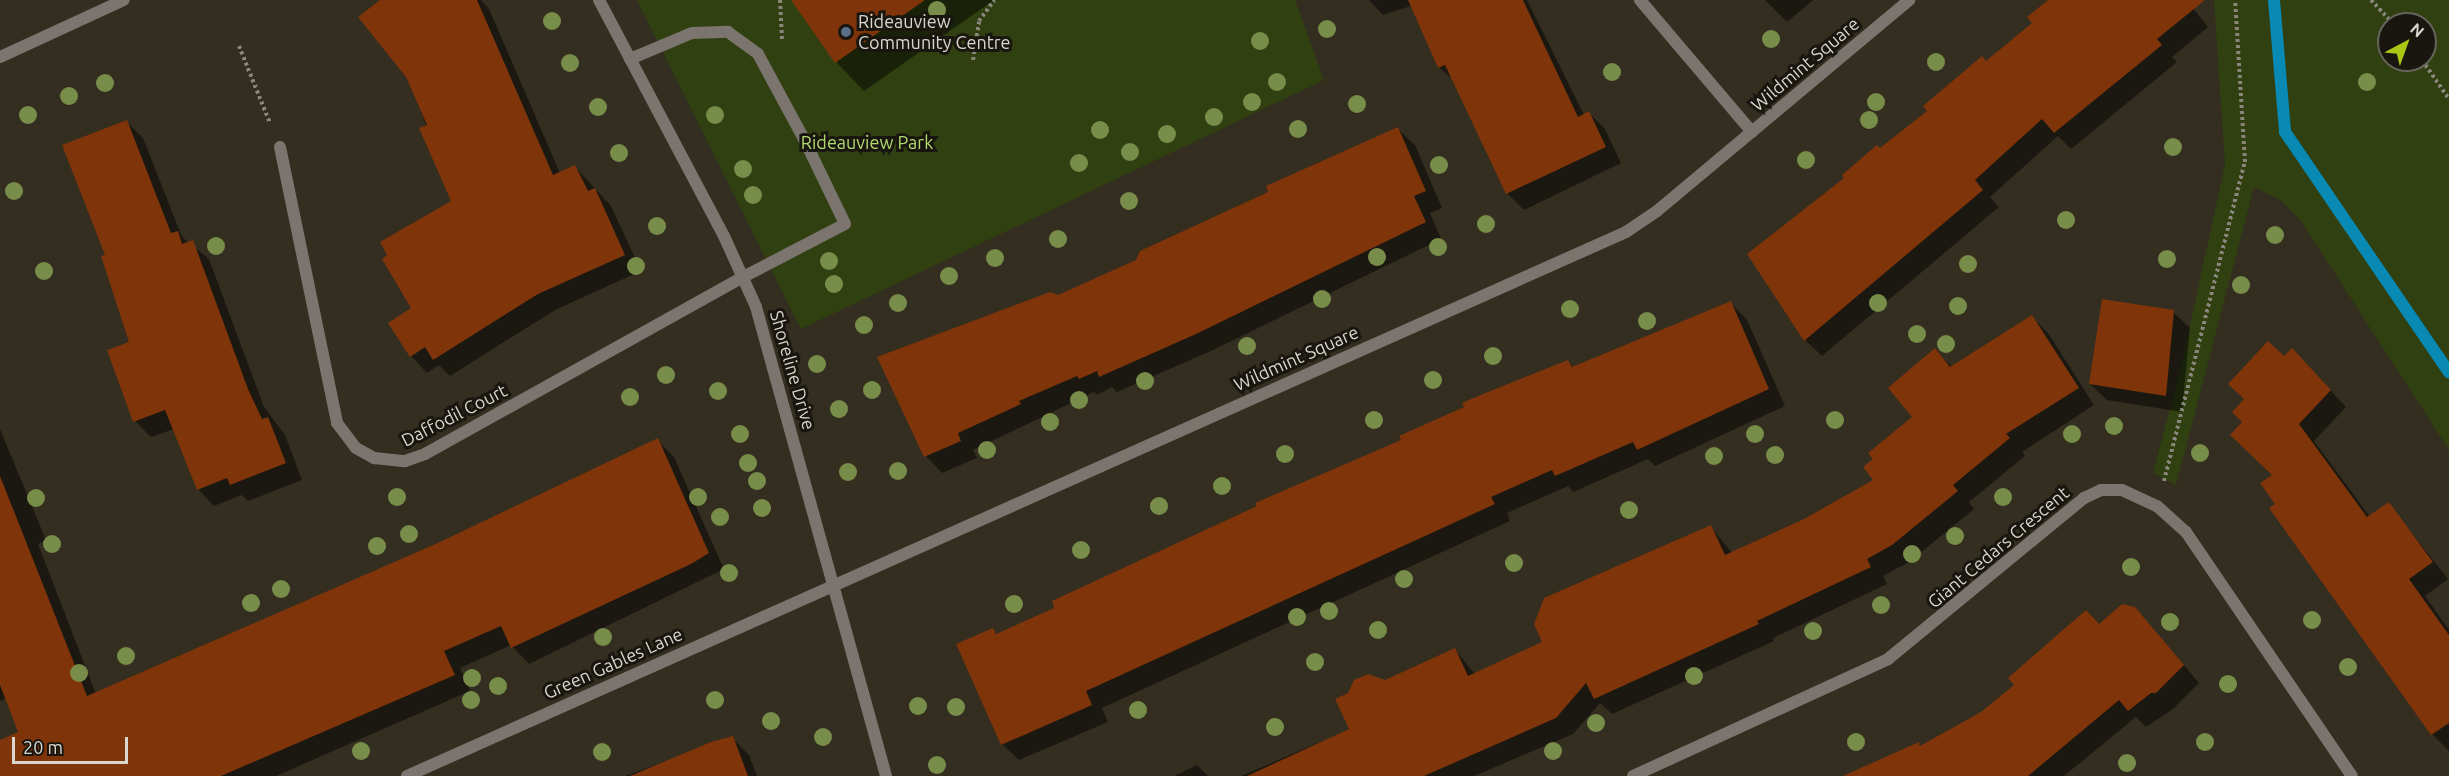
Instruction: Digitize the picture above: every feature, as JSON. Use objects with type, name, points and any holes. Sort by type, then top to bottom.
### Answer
[{"type":"street","points":[[0,57],[124,0]]},
{"type":"street","name":"Shoreline Drive","points":[[599,0],[745,276],[834,582],[886,776]]},
{"type":"street","name":"Wildmint Square","points":[[1640,0],[1752,132]]},
{"type":"street","name":"Wildmint Square","points":[[834,582],[1626,232],[1657,211],[1909,0]]},
{"type":"street","name":"Daffodil Court","points":[[280,147],[337,423],[356,448],[374,458],[405,461],[425,454],[745,276],[846,224],[758,54],[728,32],[692,33],[630,59]]},
{"type":"street","name":"Giant Cedars Crescent","points":[[1633,776],[1888,658],[2084,498],[2101,490],[2121,490],[2157,506],[2186,532],[2352,776]]},
{"type":"street","name":"Green Gables Lane","points":[[407,776],[834,582]]},
{"type":"path","points":[[780,0],[782,39]]},
{"type":"path","points":[[973,60],[979,21],[994,0]]},
{"type":"path","points":[[2157,506],[2245,162],[2235,0]]},
{"type":"path","points":[[2371,0],[2382,12]]},
{"type":"path","points":[[239,46],[280,147]]},
{"type":"path","points":[[2430,72],[2449,99]]},
{"type":"green space","name":"Rideauview Park","points":[[637,0],[1295,0],[1324,80],[801,329]]},
{"type":"green space","points":[[2214,0],[2449,0],[2449,450],[2301,221],[2282,201],[2254,187],[2176,485],[2153,473],[2182,363],[2225,164]]},
{"type":"building","points":[[380,0],[477,0],[553,175],[575,165],[588,191],[595,188],[625,255],[538,294],[433,360],[425,347],[410,357],[388,323],[411,308],[382,259],[387,255],[380,242],[451,201],[419,128],[427,125],[406,77],[358,17]]},
{"type":"building","name":"Rideauview Community Centre","points":[[791,0],[925,0],[835,63]]},
{"type":"building","points":[[1408,0],[1523,0],[1578,117],[1589,111],[1606,147],[1506,194],[1445,65],[1438,68]]},
{"type":"building","points":[[2048,0],[2205,0],[2157,39],[2162,45],[2054,133],[2042,119],[1975,180],[1983,190],[1804,341],[1747,254],[1844,178],[1842,175],[1877,145],[1880,148],[1927,111],[1923,106],[1982,56],[1986,61],[2032,23],[2027,17]]},
{"type":"building","points":[[127,120],[171,233],[178,231],[182,244],[193,240],[248,389],[262,419],[268,417],[286,463],[230,485],[227,478],[197,490],[165,410],[133,422],[107,350],[129,342],[101,256],[105,255],[62,145]]},
{"type":"building","points":[[1398,127],[1426,191],[1414,196],[1426,222],[1196,334],[1099,377],[1097,371],[1079,379],[1077,376],[1019,401],[1021,404],[958,433],[961,441],[924,457],[877,357],[1050,292],[1058,295],[1136,260],[1140,251],[1268,192],[1266,186]]},
{"type":"building","points":[[2102,299],[2174,310],[2166,396],[2089,384]]},
{"type":"building","points":[[1731,301],[1769,389],[1637,450],[1633,442],[1555,476],[1552,470],[1491,497],[1495,504],[1086,691],[1092,705],[1001,745],[956,644],[993,628],[996,634],[1054,608],[1052,601],[1257,506],[1255,503],[1401,440],[1399,436],[1464,407],[1462,403],[1568,360],[1572,367]]},
{"type":"building","points":[[2032,315],[2079,388],[2006,434],[2010,438],[1953,485],[1958,491],[1892,545],[1867,559],[1871,567],[1757,621],[1759,624],[1594,699],[1586,683],[1556,718],[1424,776],[1247,776],[1349,729],[1335,699],[1348,693],[1354,680],[1368,674],[1385,680],[1455,648],[1468,676],[1542,642],[1534,624],[1544,598],[1711,525],[1725,555],[1804,519],[1873,480],[1863,467],[1873,459],[1868,453],[1912,417],[1888,388],[1935,348],[1950,367]]},
{"type":"building","points":[[2268,341],[2284,356],[2292,348],[2331,390],[2299,424],[2367,517],[2389,502],[2433,562],[2409,579],[2449,635],[2449,723],[2431,735],[2269,508],[2275,504],[2260,483],[2272,475],[2230,435],[2242,422],[2232,412],[2244,399],[2228,384]]},
{"type":"building","points":[[658,438],[709,553],[691,564],[511,648],[501,626],[444,651],[455,675],[221,776],[0,776],[0,740],[18,732],[0,685],[0,476],[87,696],[440,542]]},
{"type":"building","points":[[2122,604],[2135,607],[2184,665],[2156,693],[2151,693],[2128,711],[2119,700],[2028,776],[1843,776],[1919,742],[1920,746],[1981,712],[2014,685],[2008,678],[2086,610],[2099,624]]},
{"type":"building","points":[[733,736],[748,776],[630,776],[711,742]]},
{"type":"waterway","points":[[2274,0],[2285,132],[2449,372]]},
{"type":"place","name":"Rideauview Community Centre","points":[[846,32]]}]
